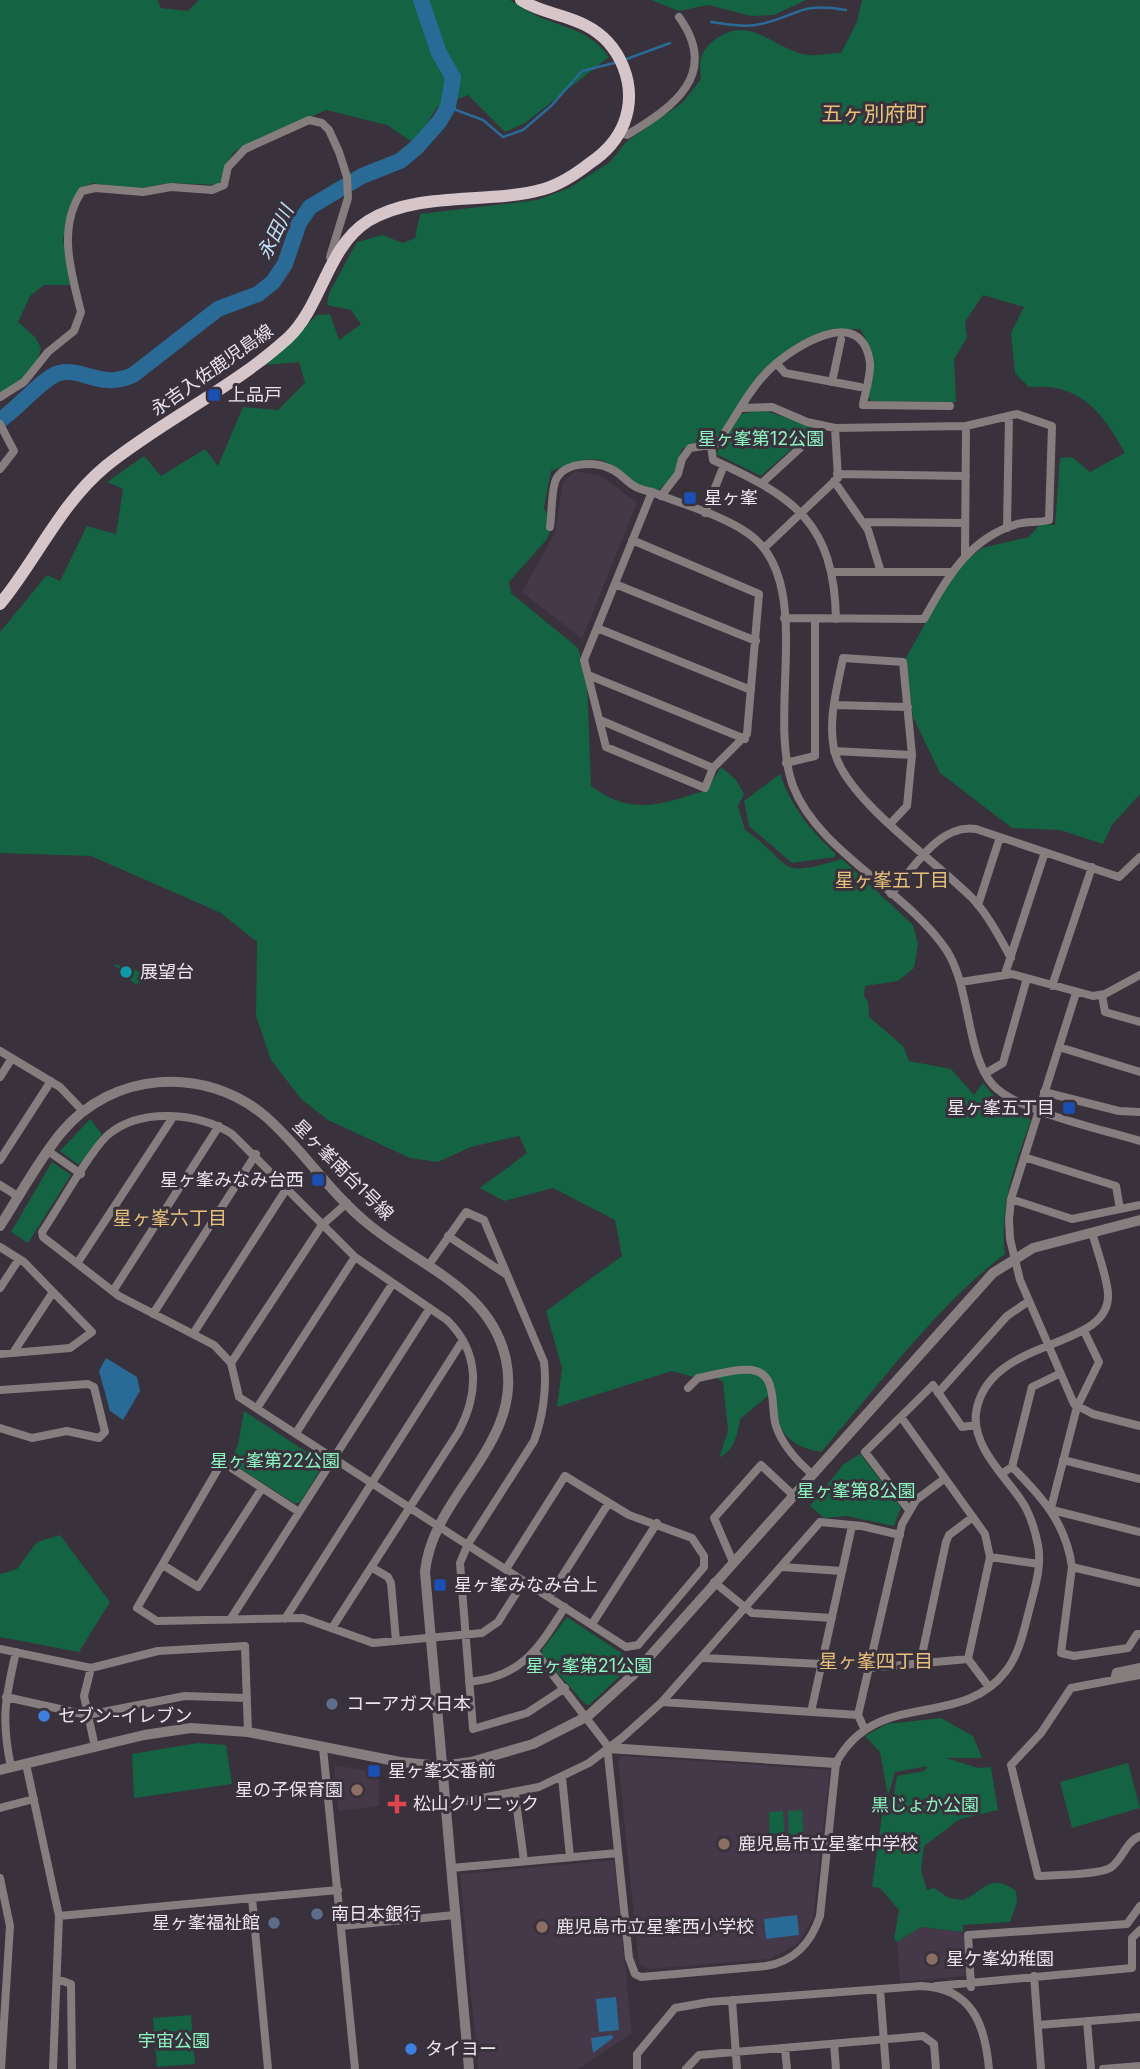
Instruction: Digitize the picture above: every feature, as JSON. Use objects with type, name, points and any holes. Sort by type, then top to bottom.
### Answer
[{"type":"main road","points":[[521,0],[544,13],[573,20],[596,32],[621,60],[629,90],[622,126]]},
{"type":"main road","name":"永吉入佐鹿児島線","points":[[0,604],[60,517],[89,482],[149,435],[262,359],[289,337],[312,306],[333,263],[359,229],[385,213],[433,203],[546,189],[594,161],[614,142],[622,126]]},
{"type":"street","points":[[622,126],[627,135],[639,128],[662,113],[688,87],[694,73],[695,54],[689,31],[679,17]]},
{"type":"street","points":[[0,397],[31,376],[48,352],[74,331],[78,323],[81,312],[66,238],[69,219],[82,191],[96,188],[143,192],[171,187],[212,190],[220,187],[227,178],[228,167],[244,149],[309,120],[322,123],[329,130],[347,177],[348,198],[330,257],[333,263]]},
{"type":"street","points":[[661,496],[678,474],[686,452],[701,445],[717,444],[769,370],[824,333],[843,331],[860,341],[867,352],[870,365],[863,405],[950,406]]},
{"type":"street","points":[[832,382],[841,340]]},
{"type":"street","points":[[777,364],[785,373],[860,387]]},
{"type":"street","points":[[742,408],[772,407],[823,427],[835,428],[966,426],[1017,414],[1052,426],[1049,520],[1018,523],[983,540],[965,555],[951,572],[921,620],[784,618]]},
{"type":"street","points":[[1007,528],[1009,416]]},
{"type":"street","points":[[965,555],[966,426]]},
{"type":"street","points":[[763,482],[823,427]]},
{"type":"street","points":[[0,469],[14,451],[2,428]]},
{"type":"street","points":[[835,428],[836,477],[863,522],[881,572]]},
{"type":"street","points":[[711,446],[713,460],[763,482],[801,513],[812,526],[832,572],[836,619]]},
{"type":"street","points":[[550,527],[556,482],[561,473],[580,463],[608,467],[632,488],[652,492],[733,524],[764,548],[781,579],[786,763],[798,798],[809,817],[937,937],[961,982],[986,1073],[1006,1096],[1039,1110],[1140,1141]]},
{"type":"street","points":[[705,513],[724,465]]},
{"type":"street","points":[[764,548],[836,477],[966,476]]},
{"type":"street","points":[[632,540],[756,591],[760,600],[745,739],[713,768],[705,788],[606,747],[584,660],[632,540],[652,492]]},
{"type":"street","points":[[863,522],[965,523]]},
{"type":"street","points":[[832,572],[951,572]]},
{"type":"street","points":[[615,584],[756,641]]},
{"type":"street","points":[[786,763],[815,756],[815,619]]},
{"type":"street","points":[[597,628],[751,690]]},
{"type":"street","points":[[891,823],[907,806],[912,755],[903,662],[843,658],[834,705],[834,751],[845,779],[891,823],[978,905],[1011,958]]},
{"type":"street","points":[[588,675],[745,739]]},
{"type":"street","points":[[834,705],[908,707]]},
{"type":"street","points":[[600,720],[713,768]]},
{"type":"street","points":[[834,751],[912,755]]},
{"type":"street","points":[[891,894],[941,837],[959,828],[976,829],[1119,877],[1140,857]]},
{"type":"street","points":[[978,905],[1000,837]]},
{"type":"street","points":[[1005,974],[1045,852]]},
{"type":"street","points":[[1052,986],[1092,867]]},
{"type":"street","points":[[961,982],[1005,974],[1076,993],[1102,995],[1140,975]]},
{"type":"street","points":[[986,1073],[1003,1063],[1027,978]]},
{"type":"street","points":[[1076,993],[1011,1199],[1010,1239],[1020,1280],[1059,1374],[1077,1407],[1093,1415],[1140,1426]]},
{"type":"street","points":[[1102,995],[1105,1012],[1140,1022]]},
{"type":"street","points":[[1059,1047],[1140,1072]]},
{"type":"street","points":[[0,1051],[51,1081],[66,1092],[83,1111]]},
{"type":"street","points":[[0,1077],[12,1058]]},
{"type":"street","points":[[0,1160],[51,1081]]},
{"type":"street","name":"星ヶ峯南台1号線","points":[[0,1226],[62,1131],[83,1111],[116,1092],[153,1082],[209,1085],[236,1096],[266,1117],[380,1234],[460,1286],[484,1310],[498,1332],[509,1376],[506,1404],[497,1432],[429,1544],[425,1572],[469,2069]]},
{"type":"street","points":[[1044,1092],[1119,1111],[1140,1112]]},
{"type":"street","points":[[78,1262],[173,1116]]},
{"type":"street","points":[[332,1628],[372,1567],[410,1507],[459,1431],[472,1405],[474,1375],[463,1340],[452,1325],[430,1308],[355,1257],[256,1154],[219,1126],[173,1116],[136,1121],[108,1135],[42,1232],[43,1237],[113,1291],[214,1345],[231,1363],[239,1397],[296,1433],[410,1507],[438,1526],[592,1624],[626,1647],[638,1644],[704,1567],[704,1556],[692,1538],[608,1504],[565,1476],[506,1569]]},
{"type":"street","points":[[113,1291],[219,1126]]},
{"type":"street","points":[[48,1151],[81,1174]]},
{"type":"street","points":[[153,1314],[256,1154]]},
{"type":"street","points":[[1024,1157],[1116,1186],[1120,1209]]},
{"type":"street","points":[[0,1185],[19,1196]]},
{"type":"street","points":[[193,1334],[287,1188]]},
{"type":"street","points":[[1011,1199],[1072,1219],[1140,1205]]},
{"type":"street","points":[[231,1363],[322,1225],[347,1203]]},
{"type":"street","points":[[428,1266],[466,1212],[471,1211],[484,1220],[544,1362],[545,1384],[539,1429],[468,1544],[460,1570],[472,1729],[527,1713],[565,1688]]},
{"type":"street","points":[[16,1652],[6,1697],[6,1769],[181,1729],[248,1732],[323,1748],[441,1766],[496,1756],[533,1744],[588,1716],[634,1674],[993,1273],[1033,1248],[1140,1220]]},
{"type":"street","points":[[536,1653],[588,1716],[608,1748],[629,1958],[635,1974],[641,1976],[778,1964],[800,1951],[809,1940],[820,1916],[836,1763],[850,1741],[864,1728],[886,1717],[957,1703],[989,1687],[1005,1672],[1020,1644],[1039,1564],[1038,1547],[1030,1517],[981,1443],[976,1425],[980,1397],[991,1378],[1006,1364],[1084,1331],[1104,1312],[1108,1293],[1092,1231]]},
{"type":"street","points":[[447,1236],[507,1275]]},
{"type":"street","points":[[0,1247],[19,1259],[92,1332],[70,1348],[0,1354]]},
{"type":"street","points":[[257,1408],[355,1257]]},
{"type":"street","points":[[0,1289],[19,1259]]},
{"type":"street","points":[[296,1433],[393,1283]]},
{"type":"street","points":[[13,1353],[53,1292]]},
{"type":"street","points":[[938,1393],[1007,1317],[1029,1301]]},
{"type":"street","points":[[230,1620],[430,1308]]},
{"type":"street","points":[[1051,1509],[1077,1407],[1099,1362],[1084,1331]]},
{"type":"street","points":[[285,1619],[463,1340]]},
{"type":"street","points":[[688,1388],[698,1378],[753,1370],[763,1375],[772,1390],[773,1414],[781,1438],[812,1474]]},
{"type":"street","points":[[1001,1474],[1012,1467],[1032,1387],[1059,1374]]},
{"type":"street","points":[[0,1390],[88,1384],[94,1387],[104,1432],[99,1438],[67,1431],[32,1438],[0,1428]]},
{"type":"street","points":[[909,1510],[865,1452],[933,1385],[962,1427],[976,1425]]},
{"type":"street","points":[[901,1417],[985,1534],[990,1557],[968,1659],[989,1687]]},
{"type":"street","points":[[1063,1460],[1140,1479]]},
{"type":"street","points":[[299,1512],[222,1462],[137,1608],[157,1621],[303,1618],[373,1643],[482,1633],[498,1622],[524,1581]]},
{"type":"street","points":[[733,1562],[714,1518],[761,1465],[793,1495]]},
{"type":"street","points":[[1012,1467],[1051,1509],[1064,1532],[1072,1567],[1061,1653],[1074,1656],[1128,1648],[1137,1634],[1140,1634]]},
{"type":"street","points":[[864,1728],[858,1715],[900,1535],[909,1510],[921,1495],[944,1479]]},
{"type":"street","points":[[163,1565],[198,1587],[262,1488]]},
{"type":"street","points":[[549,1597],[608,1504]]},
{"type":"street","points":[[1051,1509],[1140,1532]]},
{"type":"street","points":[[920,1664],[946,1542],[949,1535],[972,1517]]},
{"type":"street","points":[[445,1805],[516,1794],[562,1777],[589,1763],[662,1702],[820,1522],[852,1525],[900,1535]]},
{"type":"street","points":[[592,1624],[657,1523]]},
{"type":"street","points":[[810,1712],[852,1525]]},
{"type":"street","points":[[990,1557],[1039,1564]]},
{"type":"street","points":[[372,1567],[391,1583],[396,1641]]},
{"type":"street","points":[[782,1567],[842,1571]]},
{"type":"street","points":[[1072,1567],[1140,1583]]},
{"type":"street","points":[[714,1582],[752,1613],[832,1618]]},
{"type":"street","points":[[469,1682],[498,1676],[536,1653],[565,1607]]},
{"type":"street","points":[[0,1649],[91,1668],[158,1651],[246,1646],[248,1732]]},
{"type":"street","points":[[703,1658],[821,1664]]},
{"type":"street","points":[[869,1668],[968,1659]]},
{"type":"street","points":[[1114,1680],[1116,1672],[1140,1667]]},
{"type":"street","points":[[91,1668],[84,1696],[95,1747]]},
{"type":"street","points":[[1140,1675],[1071,1688],[1041,1733],[1011,1765],[1038,1876],[1106,1870],[1115,1863],[1130,1842],[1140,1836]]},
{"type":"street","points":[[6,1697],[87,1715],[185,1696],[247,1698]]},
{"type":"street","points":[[662,1702],[858,1715]]},
{"type":"street","points":[[323,1748],[355,2069]]},
{"type":"street","points":[[608,1748],[836,1763]]},
{"type":"street","points":[[26,1763],[60,1916],[53,2069]]},
{"type":"street","points":[[562,1777],[570,1857]]},
{"type":"street","points":[[516,1794],[524,1861]]},
{"type":"street","points":[[0,1808],[34,1799]]},
{"type":"street","points":[[451,1868],[618,1853]]},
{"type":"street","points":[[0,1878],[5,1928],[1,2069]]},
{"type":"street","points":[[60,1916],[338,1890]]},
{"type":"street","points":[[252,1898],[268,2069]]},
{"type":"street","points":[[971,1984],[968,1935],[1123,1925],[1130,1922],[1140,1906]]},
{"type":"street","points":[[341,1926],[455,1915]]},
{"type":"street","points":[[638,2069],[637,2054],[675,2008],[732,2000],[971,1984],[1132,1968],[1132,1938],[1140,1930]]},
{"type":"street","points":[[1034,1976],[1041,2069]]},
{"type":"street","points":[[57,1979],[71,1984],[72,2069]]},
{"type":"street","points":[[933,1986],[962,2000],[977,2015],[987,2045],[989,2069]]},
{"type":"street","points":[[880,1989],[886,2069]]},
{"type":"street","points":[[732,2000],[737,2069]]},
{"type":"street","points":[[1038,2025],[1140,2017]]},
{"type":"street","points":[[1087,2021],[1091,2069]]},
{"type":"street","points":[[686,2069],[699,2054],[928,2037],[934,2044],[936,2069]]},
{"type":"street","points":[[834,2044],[836,2069]]},
{"type":"street","points":[[785,2048],[787,2069]]},
{"type":"street","points":[[1103,2069],[1140,2066]]},
{"type":"shaded area","points":[[575,471],[601,476],[637,503],[582,639],[522,592],[555,533],[563,482]]},
{"type":"shaded area","name":"鹿児島市立星峯中学校","points":[[622,1756],[830,1770],[813,1918],[799,1943],[770,1959],[649,1969],[639,1964],[618,1760]]},
{"type":"shaded area","name":"星の子保育園","points":[[334,1765],[379,1773],[379,1806],[338,1811]]},
{"type":"shaded area","name":"鹿児島市立星峯西小学校","points":[[614,1860],[632,2033],[578,2069],[478,2069],[460,1874]]},
{"type":"shaded area","name":"星ケ峯幼稚園","points":[[921,1927],[963,1932],[967,1976],[900,1982],[897,1942]]},
{"type":"green space","points":[[0,0],[157,0],[161,8],[188,11],[199,0],[510,0],[539,17],[586,36],[609,57],[525,123],[505,132],[468,95],[437,107],[415,144],[387,125],[326,110],[235,151],[218,185],[171,183],[134,189],[92,183],[77,192],[63,239],[70,285],[44,285],[30,296],[18,322],[35,337],[41,348],[39,356],[25,375],[0,395]]},
{"type":"green space","points":[[651,0],[806,0],[774,15],[751,16],[708,5],[679,11]]},
{"type":"green space","points":[[862,0],[1140,0],[1140,794],[1112,825],[1103,844],[1060,830],[1012,828],[940,773],[913,717],[906,658],[946,586],[967,560],[982,548],[1029,537],[1040,524],[1055,525],[1060,458],[1072,457],[1090,472],[1125,453],[1108,425],[1088,403],[1062,390],[1029,387],[1015,373],[1011,333],[1024,307],[983,295],[965,322],[967,338],[954,359],[956,402],[871,401],[868,396],[871,361],[865,337],[860,329],[837,329],[815,334],[760,373],[716,440],[711,444],[701,440],[682,449],[673,477],[659,490],[632,483],[614,466],[599,460],[578,462],[551,471],[544,508],[553,525],[547,539],[509,582],[511,593],[578,648],[587,683],[591,786],[620,802],[648,805],[707,790],[721,767],[736,780],[744,794],[738,806],[745,830],[779,860],[794,868],[805,868],[842,859],[913,925],[918,944],[914,968],[898,981],[865,986],[864,996],[868,1002],[869,1017],[903,1046],[909,1061],[951,1069],[974,1095],[983,1083],[999,1102],[1031,1120],[1006,1202],[1005,1254],[980,1274],[932,1322],[821,1452],[798,1445],[785,1434],[769,1395],[740,1419],[732,1446],[719,1458],[728,1431],[723,1382],[710,1373],[693,1377],[672,1371],[557,1407],[562,1368],[546,1311],[622,1256],[615,1220],[553,1188],[504,1201],[480,1188],[527,1153],[519,1136],[471,1147],[438,1162],[410,1158],[328,1120],[301,1099],[271,1060],[256,1016],[257,942],[221,913],[91,856],[0,853],[0,632],[47,575],[60,581],[87,526],[116,534],[123,489],[107,482],[144,456],[161,476],[205,449],[218,466],[243,407],[278,410],[305,383],[299,362],[264,365],[317,315],[330,314],[339,340],[361,324],[351,310],[327,305],[329,293],[357,242],[382,235],[403,243],[415,238],[420,214],[537,200],[569,188],[610,162],[626,142],[682,103],[701,79],[701,58],[713,41],[726,33],[750,31],[808,55],[841,53],[857,22]]},
{"type":"green space","name":"星ヶ峯第12公園","points":[[763,410],[813,427],[813,430],[761,476],[716,454],[741,414]]},
{"type":"green space","points":[[780,774],[802,817],[835,853],[835,857],[792,863],[749,826],[744,801]]},
{"type":"green space","points":[[113,964],[142,972],[143,982],[135,984]]},
{"type":"green space","points":[[90,1119],[102,1134],[79,1165],[60,1151]]},
{"type":"green space","points":[[52,1162],[71,1175],[28,1243],[11,1232]]},
{"type":"green space","name":"星ヶ峯第22公園","points":[[244,1411],[322,1462],[323,1465],[300,1503],[294,1503],[230,1462],[238,1445]]},
{"type":"green space","name":"星ヶ峯第8公園","points":[[860,1454],[901,1507],[894,1526],[847,1516],[824,1518],[810,1506],[844,1464]]},
{"type":"green space","points":[[60,1535],[110,1602],[79,1652],[0,1637],[0,1574],[17,1569],[37,1542]]},
{"type":"green space","name":"星ヶ峯第21公園","points":[[567,1617],[635,1662],[589,1705],[585,1704],[542,1655],[542,1650]]},
{"type":"green space","name":"黒じょか公園","points":[[941,1718],[973,1736],[982,1758],[946,1758],[978,1768],[991,1767],[998,1810],[960,1819],[924,1846],[921,1871],[927,1890],[934,1888],[949,1898],[963,1900],[988,1885],[1000,1883],[1016,1891],[1017,1902],[1010,1922],[963,1925],[963,1932],[921,1927],[897,1942],[894,1939],[899,1910],[880,1888],[872,1887],[883,1808],[894,1794],[897,1776],[924,1771],[928,1766],[895,1772],[888,1796],[880,1752],[865,1736],[887,1724]]},
{"type":"green space","points":[[198,1743],[226,1745],[232,1784],[134,1798],[132,1754]]},
{"type":"green space","points":[[1128,1763],[1140,1808],[1072,1828],[1060,1782]]},
{"type":"green space","points":[[802,1810],[804,1841],[789,1842],[788,1811]]},
{"type":"green space","points":[[783,1811],[785,1842],[770,1843],[769,1812]]},
{"type":"green space","name":"宇宙公園","points":[[191,2015],[195,2064],[157,2067],[153,2018]]},
{"type":"water","points":[[106,1358],[137,1377],[140,1391],[123,1420],[110,1411],[99,1371]]},
{"type":"water","points":[[797,1915],[799,1935],[766,1939],[764,1919]]},
{"type":"water","points":[[616,1997],[619,2030],[599,2032],[596,1999]]},
{"type":"water","points":[[612,2035],[613,2038],[593,2053],[591,2038]]},
{"type":"waterway","name":"永田川","points":[[0,420],[45,381],[59,373],[76,373],[111,380],[133,375],[218,309],[258,294],[273,282],[285,264],[299,223],[310,207],[362,176],[400,161],[417,147],[448,107],[453,77],[439,53],[421,0]]},
{"type":"waterway","points":[[711,22],[755,25],[809,9],[846,10]]},
{"type":"waterway","points":[[624,60],[670,43]]},
{"type":"waterway","points":[[448,107],[483,120],[503,137],[523,130],[551,106],[582,71],[618,62]]},
{"type":"place","name":"上品戸","points":[[214,395]]},
{"type":"place","name":"星ヶ峯","points":[[690,498]]},
{"type":"place","name":"展望台","points":[[126,972]]},
{"type":"place","name":"星ヶ峯五丁目","points":[[1069,1108]]},
{"type":"place","name":"星ヶ峯みなみ台西","points":[[318,1180]]},
{"type":"place","name":"星ヶ峯みなみ台上","points":[[440,1585]]},
{"type":"place","name":"コーアガス日本","points":[[332,1704]]},
{"type":"place","name":"セブン-イレブン","points":[[44,1716]]},
{"type":"place","name":"星ヶ峯交番前","points":[[374,1771]]},
{"type":"place","name":"星の子保育園","points":[[357,1790]]},
{"type":"place","name":"松山クリニック","points":[[397,1804]]},
{"type":"place","name":"鹿児島市立星峯中学校","points":[[724,1844]]},
{"type":"place","name":"南日本銀行","points":[[317,1914]]},
{"type":"place","name":"星ヶ峯福祉館","points":[[274,1923]]},
{"type":"place","name":"鹿児島市立星峯西小学校","points":[[542,1927]]},
{"type":"place","name":"星ケ峯幼稚園","points":[[932,1959]]},
{"type":"place","name":"タイヨー","points":[[411,2049]]},
{"type":"district","name":"五ヶ別府町","points":[[874,114]]},
{"type":"district","name":"星ヶ峯五丁目","points":[[892,880]]},
{"type":"district","name":"星ヶ峯六丁目","points":[[170,1218]]},
{"type":"district","name":"星ヶ峯四丁目","points":[[876,1661]]}]
